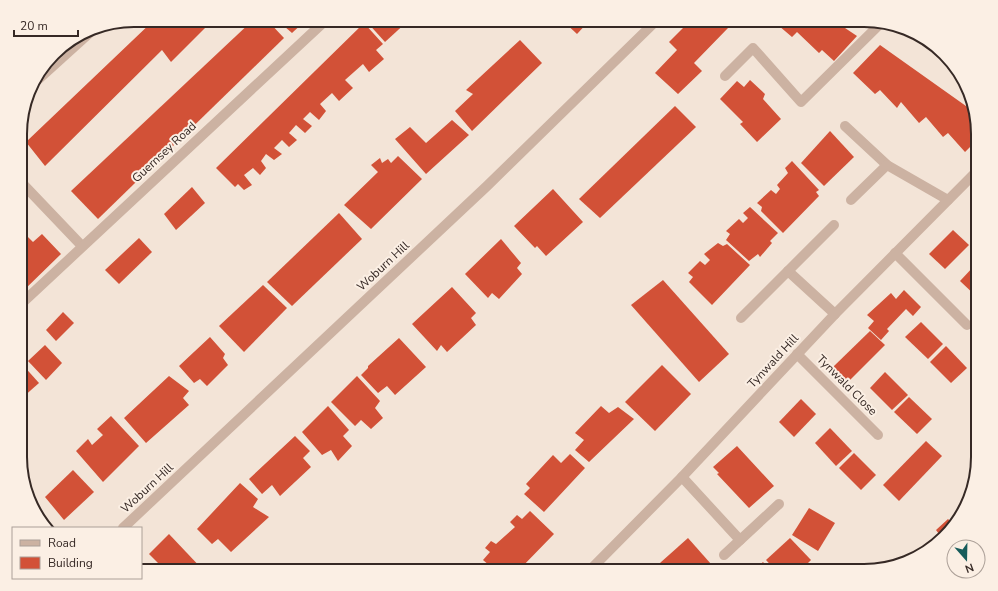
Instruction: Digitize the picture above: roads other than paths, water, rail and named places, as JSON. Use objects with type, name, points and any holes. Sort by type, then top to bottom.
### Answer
[{"type":"street","name":"Guernsey Road","points":[[27,298],[318,27]]},
{"type":"street","name":"Woburn Hill","points":[[124,527],[487,186],[650,27]]},
{"type":"street","points":[[725,76],[753,48],[801,102],[876,28]]},
{"type":"street","points":[[51,68],[80,42]]},
{"type":"street","points":[[845,126],[887,165],[948,200]]},
{"type":"street","points":[[851,200],[887,165]]},
{"type":"street","name":"Tynwald Hill","points":[[596,564],[682,476],[835,314],[971,177]]},
{"type":"street","points":[[27,188],[82,246]]},
{"type":"street","points":[[741,318],[834,225]]},
{"type":"street","points":[[895,253],[967,325]]},
{"type":"street","points":[[788,272],[835,314]]},
{"type":"street","name":"Tynwald Close","points":[[797,354],[878,435]]},
{"type":"street","points":[[682,476],[740,540]]},
{"type":"street","points":[[724,555],[779,504]]}]
